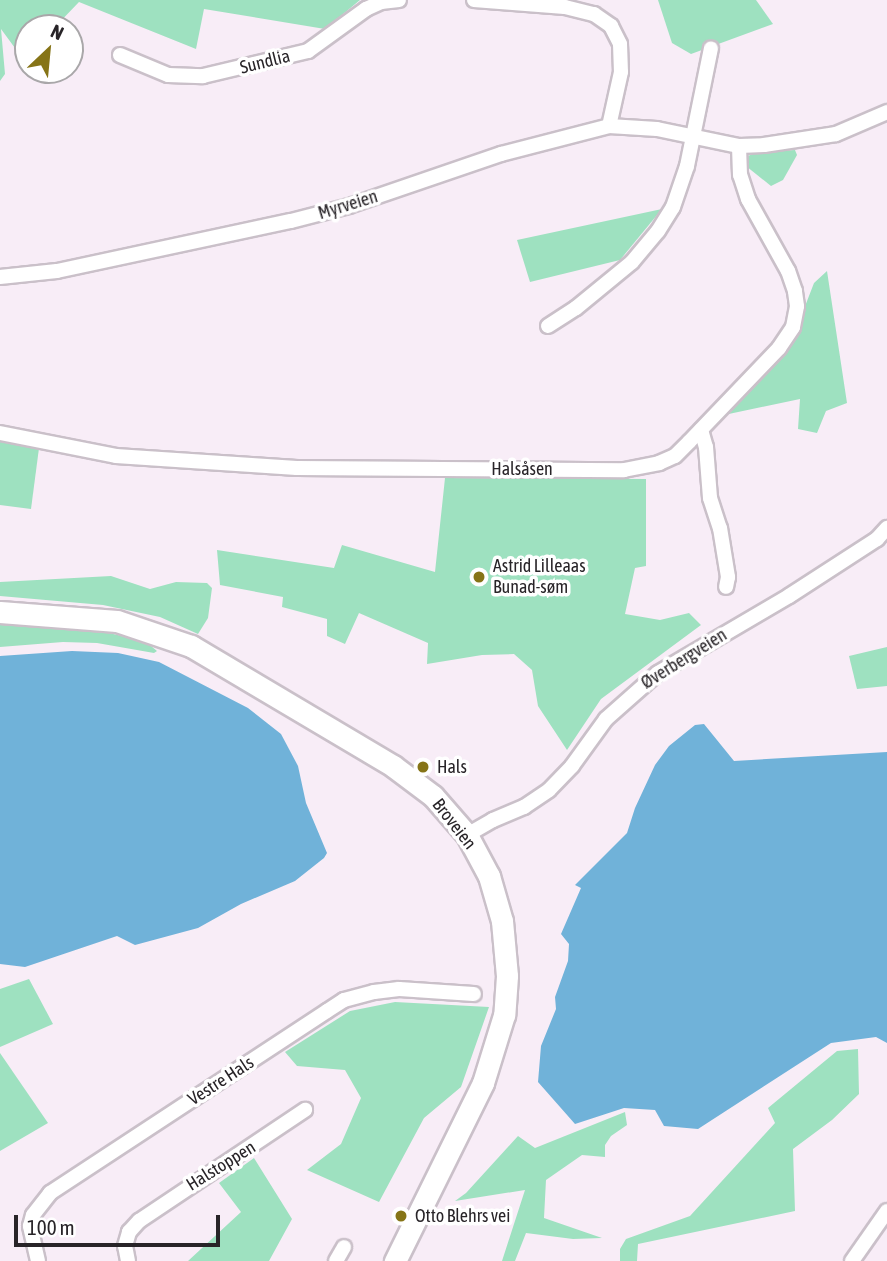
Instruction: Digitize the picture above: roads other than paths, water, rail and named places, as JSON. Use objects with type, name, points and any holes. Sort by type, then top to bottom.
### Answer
[{"type":"street","name":"Sundlia","points":[[120,55],[168,75],[203,76],[307,51],[366,9],[382,2],[399,0]]},
{"type":"street","points":[[474,0],[565,7],[594,14],[611,26],[620,44],[621,72],[609,126]]},
{"type":"street","points":[[548,326],[632,262],[658,231],[680,191],[711,48]]},
{"type":"street","name":"Myrveien","points":[[0,277],[47,274],[291,221],[349,206],[501,154],[609,126],[692,136],[739,146],[836,134],[887,112]]},
{"type":"street","name":"Halsåsen","points":[[0,433],[116,456],[298,468],[624,470],[659,463],[675,456],[701,430],[779,348],[793,327],[797,306],[788,271],[748,199],[740,175],[739,146]]},
{"type":"street","points":[[701,430],[706,447],[710,498],[720,528],[726,587]]},
{"type":"street","name":"Øverbergveien","points":[[467,835],[524,807],[549,790],[572,766],[606,719],[658,673],[789,596],[877,539],[887,528]]},
{"type":"street","name":"Broveien","points":[[0,612],[117,621],[191,646],[393,766],[433,796],[467,835],[489,876],[502,921],[507,976],[504,1015],[483,1083],[396,1261]]},
{"type":"street","name":"Vestre Hals","points":[[38,1261],[31,1242],[30,1226],[33,1215],[50,1194],[344,1000],[399,989],[474,994]]},
{"type":"street","name":"Halstoppen","points":[[128,1261],[125,1246],[129,1232],[139,1221],[305,1110]]},
{"type":"street","points":[[852,1261],[887,1210]]},
{"type":"street","points":[[336,1261],[344,1247]]},
{"type":"water","points":[[72,651],[118,653],[159,662],[248,708],[281,734],[298,766],[306,803],[327,853],[324,858],[295,881],[241,904],[198,928],[135,945],[117,936],[25,967],[0,964],[0,656]]},
{"type":"water","points":[[704,724],[734,761],[887,752],[887,1043],[876,1037],[831,1043],[698,1129],[664,1126],[655,1110],[624,1108],[575,1124],[538,1082],[541,1046],[556,1009],[555,997],[568,961],[569,944],[561,934],[581,888],[575,885],[627,833],[635,808],[655,765],[669,746],[695,725]]},
{"type":"place","name":"Astrid Lilleaas Bunad-søm","points":[[479,577]]},
{"type":"place","name":"Hals","points":[[423,767]]},
{"type":"place","name":"Otto Blehrs vei","points":[[401,1216]]}]
